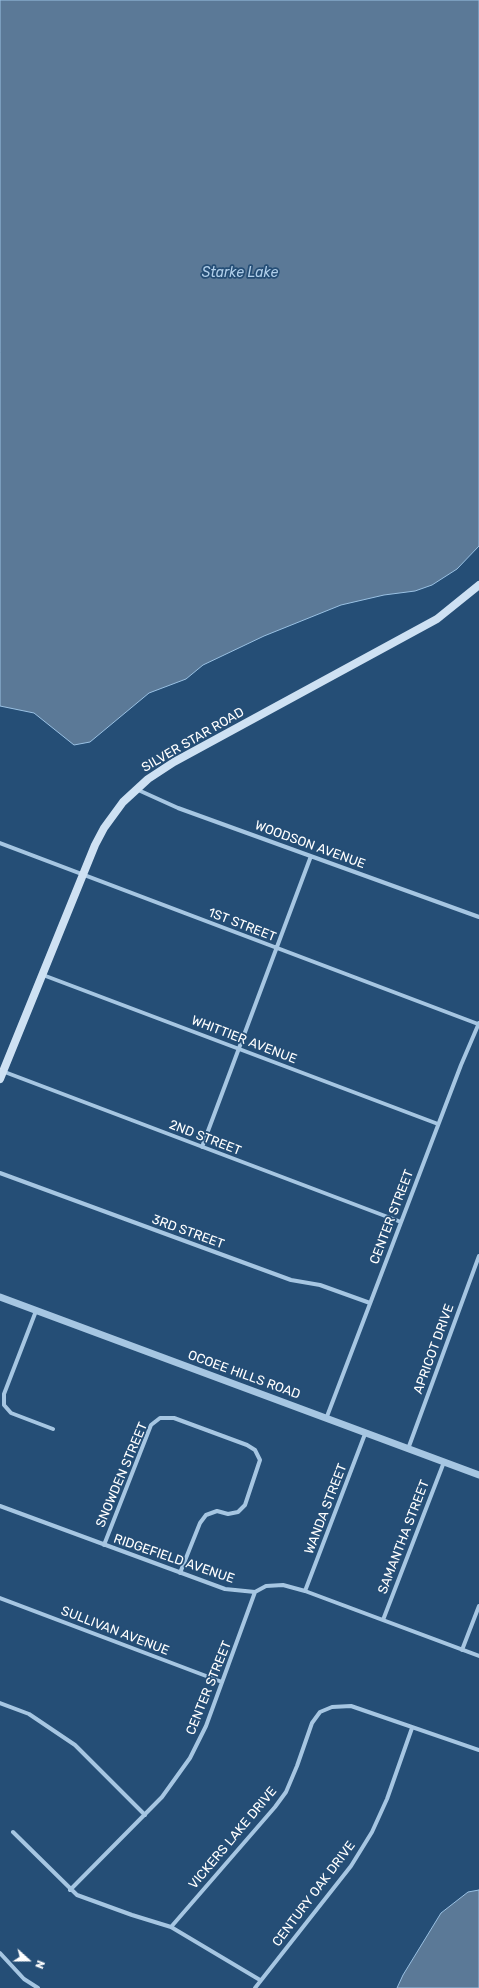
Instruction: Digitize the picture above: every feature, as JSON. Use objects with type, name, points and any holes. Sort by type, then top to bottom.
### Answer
[{"type":"main road","name":"SILVER STAR ROAD","points":[[1,1073],[104,828],[122,803],[135,789],[174,762],[436,619],[463,600],[479,585]]},
{"type":"street","name":"WOODSON AVENUE","points":[[135,789],[178,808],[479,917]]},
{"type":"street","name":"1ST STREET","points":[[0,843],[275,948],[479,1023]]},
{"type":"street","points":[[202,1147],[275,948],[311,856]]},
{"type":"street","name":"WHITTIER AVENUE","points":[[42,975],[438,1124]]},
{"type":"street","name":"CENTER STREET","points":[[326,1419],[400,1222],[479,1023]]},
{"type":"street","name":"2ND STREET","points":[[1,1073],[400,1222]]},
{"type":"street","name":"3RD STREET","points":[[0,1173],[291,1280],[320,1285],[370,1303]]},
{"type":"street","name":"APRICOT DRIVE","points":[[408,1449],[479,1256]]},
{"type":"street","name":"OCOEE HILLS ROAD","points":[[0,1297],[365,1434],[444,1461],[479,1475]]},
{"type":"street","points":[[36,1311],[4,1394],[4,1405],[11,1413],[53,1429]]},
{"type":"street","name":"SNOWDEN STREET","points":[[104,1545],[152,1425],[160,1418],[174,1418],[247,1445],[255,1450],[260,1460],[258,1472],[245,1506],[238,1512],[228,1514],[217,1511],[206,1515],[200,1523],[180,1573]]},
{"type":"street","name":"WANDA STREET","points":[[305,1591],[365,1434]]},
{"type":"street","name":"SAMANTHA STREET","points":[[384,1620],[444,1461]]},
{"type":"street","name":"RIDGEFIELD AVENUE","points":[[0,1506],[225,1590],[255,1592],[272,1585],[283,1585],[305,1591],[479,1656]]},
{"type":"street","name":"CENTER STREET","points":[[70,1890],[145,1815],[162,1796],[190,1758],[206,1726],[255,1592]]},
{"type":"street","name":"SULLIVAN AVENUE","points":[[0,1598],[222,1682]]},
{"type":"street","points":[[462,1650],[479,1606]]},
{"type":"street","points":[[0,1703],[29,1714],[75,1745],[145,1815]]},
{"type":"street","name":"VICKERS LAKE DRIVE","points":[[171,1927],[275,1807],[286,1792],[312,1723],[320,1712],[332,1707],[351,1706],[479,1750]]},
{"type":"street","name":"CENTURY OAK DRIVE","points":[[255,1988],[351,1866],[372,1832],[388,1798],[412,1728]]},
{"type":"street","points":[[12,1832],[70,1890],[77,1895],[105,1906],[171,1927],[260,1980]]},
{"type":"street","points":[[0,1953],[24,1979],[38,1988]]},
{"type":"water","name":"Starke Lake","points":[[0,0],[479,0],[479,546],[457,569],[432,585],[415,591],[384,595],[341,605],[264,636],[203,665],[186,679],[149,693],[90,742],[74,745],[34,713],[0,706]]},
{"type":"water","points":[[479,1890],[479,1988],[397,1988],[403,1975],[441,1913],[468,1892]]}]
